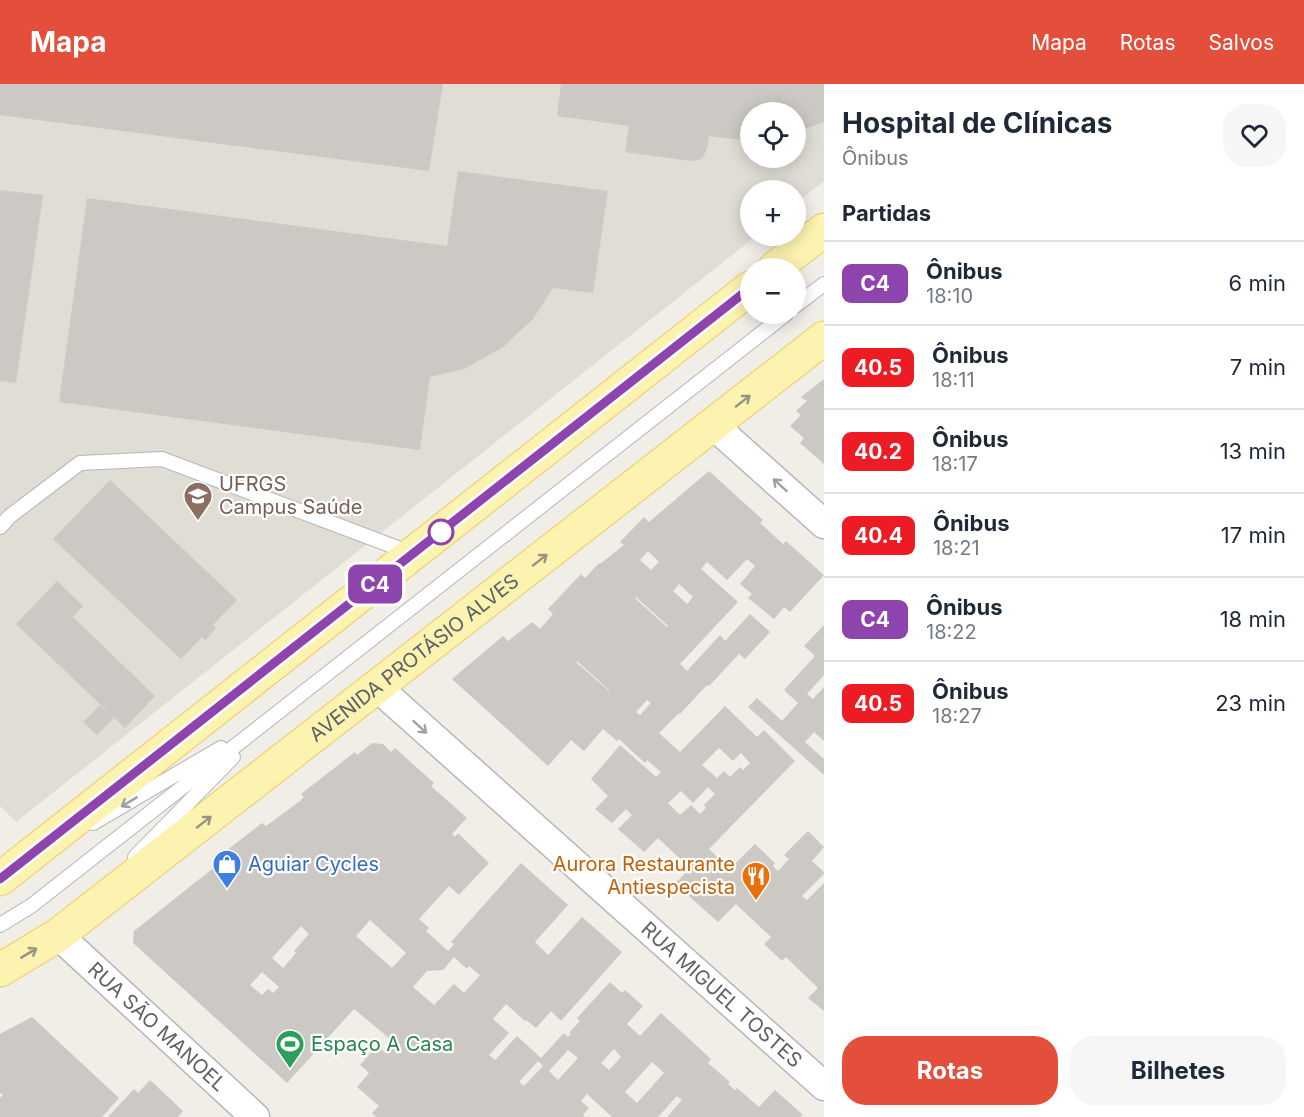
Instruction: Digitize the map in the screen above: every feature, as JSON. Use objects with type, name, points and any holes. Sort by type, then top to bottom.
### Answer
[{"type":"main road","points":[[788,258],[824,230]]},
{"type":"main road","points":[[2,875],[740,296]]},
{"type":"main road","name":"AVENIDA PROTÁSIO ALVES","points":[[0,970],[58,935],[824,338]]},
{"type":"street","points":[[712,424],[824,524]]},
{"type":"street","name":"RUA MIGUEL TOSTES","points":[[377,687],[824,1086]]},
{"type":"street","name":"RUA SÃO MANOEL","points":[[58,935],[255,1117]]},
{"type":"lane","points":[[806,298],[824,284]]},
{"type":"lane","points":[[0,925],[32,906],[773,324]]},
{"type":"lane","points":[[0,527],[10,516],[80,463],[162,459],[413,554]]},
{"type":"lane","points":[[2,875],[270,719]]},
{"type":"lane","points":[[58,935],[270,719]]},
{"type":"shaded area","name":"UFRGS Campus Saúde","points":[[0,84],[824,84],[824,181],[806,195],[806,180],[740,180],[740,246],[743,246],[16,822],[0,806]]},
{"type":"building","points":[[0,84],[443,84],[429,171],[0,115]]},
{"type":"building","points":[[561,84],[824,84],[824,122],[806,128],[806,102],[740,102],[740,140],[709,136],[707,149],[702,159],[691,161],[625,152],[629,126],[557,116]]},
{"type":"building","points":[[458,171],[608,191],[593,293],[553,288],[533,319],[503,347],[464,369],[430,377],[420,450],[59,402],[87,198],[447,246]]},
{"type":"building","points":[[0,190],[43,195],[16,383],[0,381]]},
{"type":"building","points":[[824,379],[824,464],[800,443],[804,438],[790,426],[801,415],[796,411],[807,401],[801,397]]},
{"type":"building","points":[[709,471],[763,520],[760,523],[783,544],[786,541],[824,575],[790,612],[784,607],[774,619],[748,598],[752,594],[740,584],[755,566],[747,559],[727,580],[707,562],[701,569],[738,602],[680,664],[687,671],[720,635],[725,641],[750,614],[770,632],[745,659],[739,654],[659,733],[680,752],[725,706],[757,737],[764,730],[795,761],[709,849],[730,869],[755,844],[775,863],[773,866],[778,871],[789,859],[784,855],[808,831],[824,847],[812,861],[824,874],[802,896],[807,900],[824,883],[824,1011],[808,998],[818,988],[786,957],[782,961],[764,944],[771,937],[736,904],[718,922],[675,884],[690,868],[658,838],[644,852],[618,829],[632,815],[626,809],[612,823],[595,809],[608,796],[591,779],[620,745],[656,777],[661,772],[647,760],[645,763],[619,739],[617,741],[603,729],[584,751],[571,740],[548,766],[452,679],[503,636],[508,641],[532,622],[540,629],[553,614],[548,609],[581,574],[585,578],[599,563],[624,545],[620,542],[644,517],[649,522]],"holes":[[[648,551],[659,562],[651,570],[640,560]],[[679,584],[693,597],[687,604],[673,591]],[[635,598],[668,626],[667,627]],[[577,661],[609,691],[576,662]],[[647,700],[651,703],[640,715],[636,712]],[[719,748],[733,761],[741,753],[750,763],[743,770],[740,767],[730,777],[724,771],[717,778],[702,765]],[[708,787],[715,794],[704,805],[706,808],[700,814],[691,805],[680,815],[668,803],[681,791],[693,803]]]},
{"type":"building","points":[[110,480],[237,600],[213,625],[216,628],[205,641],[202,637],[181,659],[53,539]]},
{"type":"building","points":[[57,581],[83,606],[73,617],[155,696],[125,728],[16,624]]},
{"type":"building","points":[[824,625],[824,675],[807,694],[813,699],[824,687],[824,741],[814,732],[805,742],[824,759],[824,775],[748,707],[757,698],[782,721],[798,703],[784,690],[815,656],[804,646]]},
{"type":"building","points":[[100,705],[114,718],[97,735],[83,722]]},
{"type":"building","points":[[372,743],[383,744],[391,752],[395,748],[434,783],[431,786],[467,818],[452,834],[455,837],[458,833],[489,863],[459,895],[449,886],[419,919],[429,928],[426,931],[448,951],[454,944],[451,942],[521,863],[568,905],[535,942],[548,955],[582,917],[622,952],[561,1021],[551,1011],[536,1028],[506,1004],[493,1019],[509,1033],[489,1055],[495,1060],[517,1036],[541,1058],[564,1033],[568,1037],[571,1034],[569,1033],[580,1021],[577,1018],[610,982],[622,993],[625,990],[643,1006],[627,1024],[640,1036],[661,1013],[711,1059],[708,1063],[730,1082],[728,1084],[735,1090],[737,1088],[759,1107],[775,1090],[803,1115],[800,1117],[667,1117],[682,1100],[677,1096],[658,1117],[612,1117],[587,1094],[581,1101],[589,1108],[583,1115],[585,1117],[376,1117],[372,1113],[379,1106],[357,1087],[369,1073],[360,1065],[377,1046],[386,1053],[395,1043],[354,1009],[287,1083],[133,943],[134,931],[226,858],[222,854],[262,823],[266,826],[300,801],[304,797],[301,794],[355,752],[357,755]],"holes":[[[370,920],[406,953],[392,968],[356,936]],[[301,926],[309,934],[283,968],[272,958]],[[454,957],[467,969],[469,966],[480,975],[464,993],[454,984],[434,1005],[413,987],[427,971],[443,970]],[[262,972],[279,987],[273,993],[268,989],[262,995],[250,985]],[[614,1049],[621,1057],[609,1070],[601,1063]],[[568,1050],[578,1058],[558,1080],[549,1071]],[[538,1061],[543,1066],[524,1086],[519,1082]],[[652,1062],[664,1073],[637,1103],[625,1092]]]},
{"type":"building","points":[[32,1017],[119,1098],[102,1117],[0,1117],[0,1098],[3,1095],[0,1093],[0,1034]]},
{"type":"building","points":[[150,1080],[183,1111],[178,1117],[108,1117],[134,1089],[138,1093]]},
{"type":"bus line","name":"C4","points":[[0,879],[740,296]]},
{"type":"place","name":"UFRGS Campus Saúde","points":[[198,522]]},
{"type":"place","name":"Aguiar Cycles","points":[[227,890]]},
{"type":"place","name":"Aurora Restaurante Antiespecista","points":[[756,902]]},
{"type":"place","name":"Espaço A Casa","points":[[290,1070]]}]
